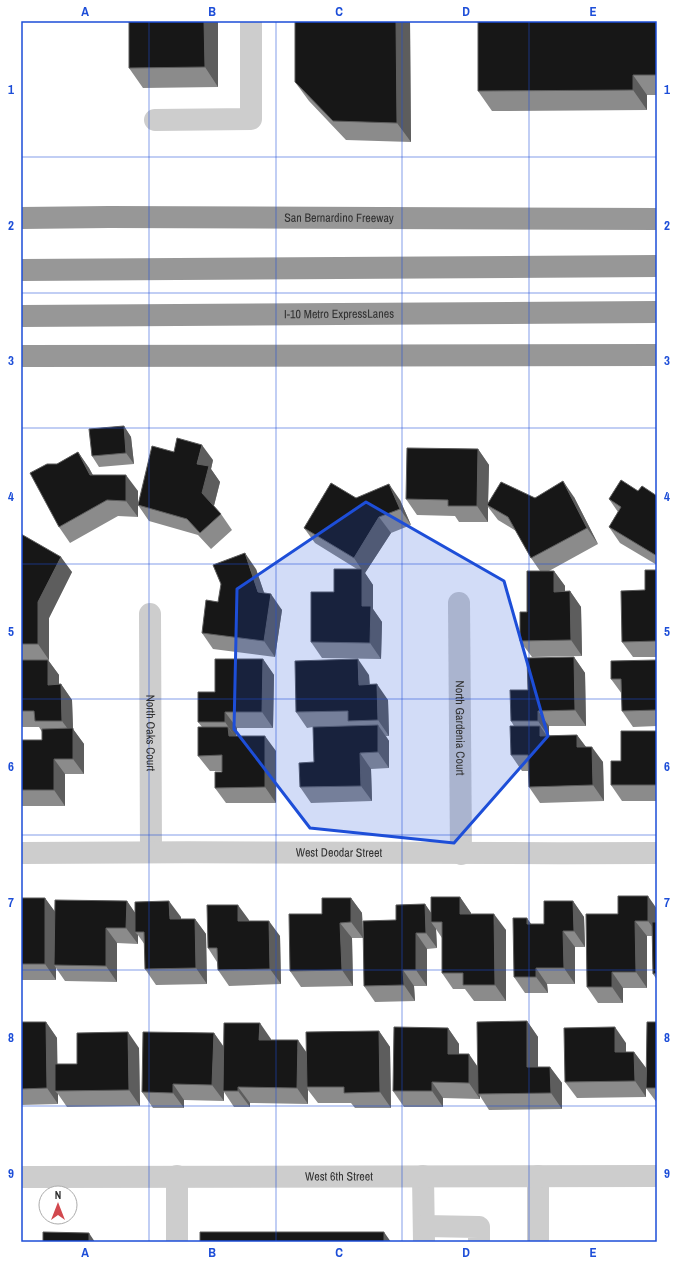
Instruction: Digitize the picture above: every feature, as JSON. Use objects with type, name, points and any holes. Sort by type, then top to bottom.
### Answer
[{"type":"highway","name":"San Bernardino Freeway","points":[[21,218],[657,218]]},
{"type":"highway","points":[[21,270],[657,266]]},
{"type":"highway","name":"I-10 Metro ExpressLanes","points":[[21,316],[657,312]]},
{"type":"highway","points":[[21,356],[657,355]]},
{"type":"street","points":[[155,120],[251,119],[252,21]]},
{"type":"street","name":"North Gardenia Court","points":[[459,603],[461,854]]},
{"type":"street","name":"North Oaks Court","points":[[150,614],[151,852]]},
{"type":"street","name":"West Deodar Street","points":[[21,853],[151,852],[461,854],[657,852]]},
{"type":"street","points":[[177,1176],[177,1242]]},
{"type":"street","points":[[423,1176],[424,1234],[479,1227],[479,1242]]},
{"type":"street","points":[[538,1176],[538,1242]]},
{"type":"street","name":"West 6th Street","points":[[21,1177],[657,1176]]},
{"type":"highlighted area","points":[[366,502],[504,581],[548,736],[454,843],[310,828],[234,729],[237,589]]},
{"type":"building","points":[[129,21],[204,21],[205,67],[129,68]]},
{"type":"building","points":[[295,21],[396,21],[397,123],[333,121],[295,82]]},
{"type":"building","points":[[478,21],[657,21],[657,75],[633,75],[633,90],[478,91]]},
{"type":"building","points":[[124,426],[126,453],[92,456],[89,429]]},
{"type":"building","points":[[177,438],[202,445],[197,464],[209,466],[202,493],[221,514],[200,533],[187,519],[138,505],[152,446],[174,452]]},
{"type":"building","points":[[407,448],[478,449],[477,506],[448,506],[448,500],[406,499]]},
{"type":"building","points":[[78,452],[90,475],[126,475],[126,501],[107,500],[59,527],[30,473],[47,464],[57,464]]},
{"type":"building","points":[[621,480],[638,491],[642,486],[657,496],[657,556],[609,527],[621,507],[609,499]]},
{"type":"building","points":[[563,481],[587,528],[531,558],[508,517],[487,505],[501,482],[535,498]]},
{"type":"building","points":[[331,483],[356,498],[389,484],[400,509],[379,517],[354,558],[304,528]]},
{"type":"building","points":[[21,534],[61,557],[38,602],[38,644],[21,644]]},
{"type":"building","points":[[245,553],[258,592],[271,594],[264,641],[202,633],[206,600],[218,602],[221,584],[213,565]]},
{"type":"building","points":[[334,569],[362,569],[362,606],[371,606],[370,643],[311,642],[311,592],[334,592]]},
{"type":"building","points":[[645,570],[657,570],[657,641],[622,642],[621,591],[645,590]]},
{"type":"building","points":[[527,571],[554,571],[554,592],[570,591],[571,640],[520,641],[520,612],[527,612]]},
{"type":"building","points":[[574,657],[575,710],[538,711],[538,721],[511,721],[510,690],[528,690],[527,658]]},
{"type":"building","points":[[215,659],[263,659],[262,712],[225,712],[225,722],[198,722],[198,692],[215,692]]},
{"type":"building","points":[[358,659],[359,685],[377,684],[378,720],[348,721],[348,711],[296,712],[295,661]]},
{"type":"building","points":[[21,660],[48,660],[48,685],[61,684],[62,721],[35,721],[34,711],[21,711]]},
{"type":"building","points":[[657,660],[657,710],[622,711],[621,679],[611,679],[611,661]]},
{"type":"building","points":[[378,725],[378,752],[360,753],[361,786],[300,787],[299,763],[314,762],[313,727]]},
{"type":"building","points":[[510,726],[540,726],[540,736],[577,735],[577,747],[592,747],[593,785],[529,787],[528,755],[511,755]]},
{"type":"building","points":[[198,727],[228,727],[229,736],[265,736],[265,787],[215,788],[215,772],[222,772],[222,755],[198,756]]},
{"type":"building","points":[[73,728],[73,759],[54,759],[54,790],[21,790],[21,740],[42,740],[42,729]]},
{"type":"building","points":[[621,731],[657,731],[657,785],[611,785],[611,761],[621,761]]},
{"type":"building","points":[[618,896],[648,896],[648,921],[635,921],[636,972],[612,972],[612,987],[587,987],[586,914],[618,914]]},
{"type":"building","points":[[431,897],[460,897],[460,914],[494,914],[495,985],[463,985],[463,973],[442,973],[442,922],[431,922]]},
{"type":"building","points":[[21,898],[45,898],[45,964],[21,964]]},
{"type":"building","points":[[322,898],[351,898],[351,922],[340,923],[342,970],[290,971],[289,914],[322,914]]},
{"type":"building","points":[[55,900],[127,901],[126,928],[106,928],[106,966],[54,965]]},
{"type":"building","points":[[169,901],[170,919],[195,919],[196,968],[145,969],[144,932],[135,932],[135,902]]},
{"type":"building","points":[[544,901],[573,901],[574,931],[563,931],[564,968],[536,968],[536,977],[514,977],[513,918],[527,918],[527,924],[544,924]]},
{"type":"building","points":[[425,904],[426,933],[416,933],[416,970],[403,970],[404,985],[364,986],[363,921],[396,920],[396,905]]},
{"type":"building","points":[[207,905],[238,905],[238,921],[269,921],[270,969],[218,970],[217,948],[208,948]]},
{"type":"building","points":[[652,922],[657,922],[657,973],[653,974]]},
{"type":"building","points":[[527,1021],[527,1067],[550,1067],[551,1093],[478,1094],[477,1022]]},
{"type":"building","points":[[21,1022],[46,1022],[47,1088],[21,1089]]},
{"type":"building","points":[[647,1022],[657,1022],[657,1088],[646,1088]]},
{"type":"building","points":[[224,1023],[260,1023],[259,1040],[298,1040],[297,1088],[238,1087],[238,1091],[223,1091]]},
{"type":"building","points":[[394,1027],[448,1028],[448,1054],[469,1054],[469,1083],[432,1082],[432,1091],[393,1091]]},
{"type":"building","points":[[615,1027],[615,1052],[634,1052],[635,1081],[565,1082],[564,1028]]},
{"type":"building","points":[[379,1031],[380,1092],[344,1093],[344,1087],[307,1087],[306,1032]]},
{"type":"building","points":[[128,1032],[129,1090],[55,1091],[55,1064],[77,1064],[77,1033]]},
{"type":"building","points":[[143,1032],[214,1033],[212,1085],[173,1084],[173,1093],[142,1092]]},
{"type":"building","points":[[43,1232],[89,1233],[89,1242],[43,1242]]},
{"type":"building","points":[[200,1232],[384,1232],[384,1242],[200,1242]]}]
